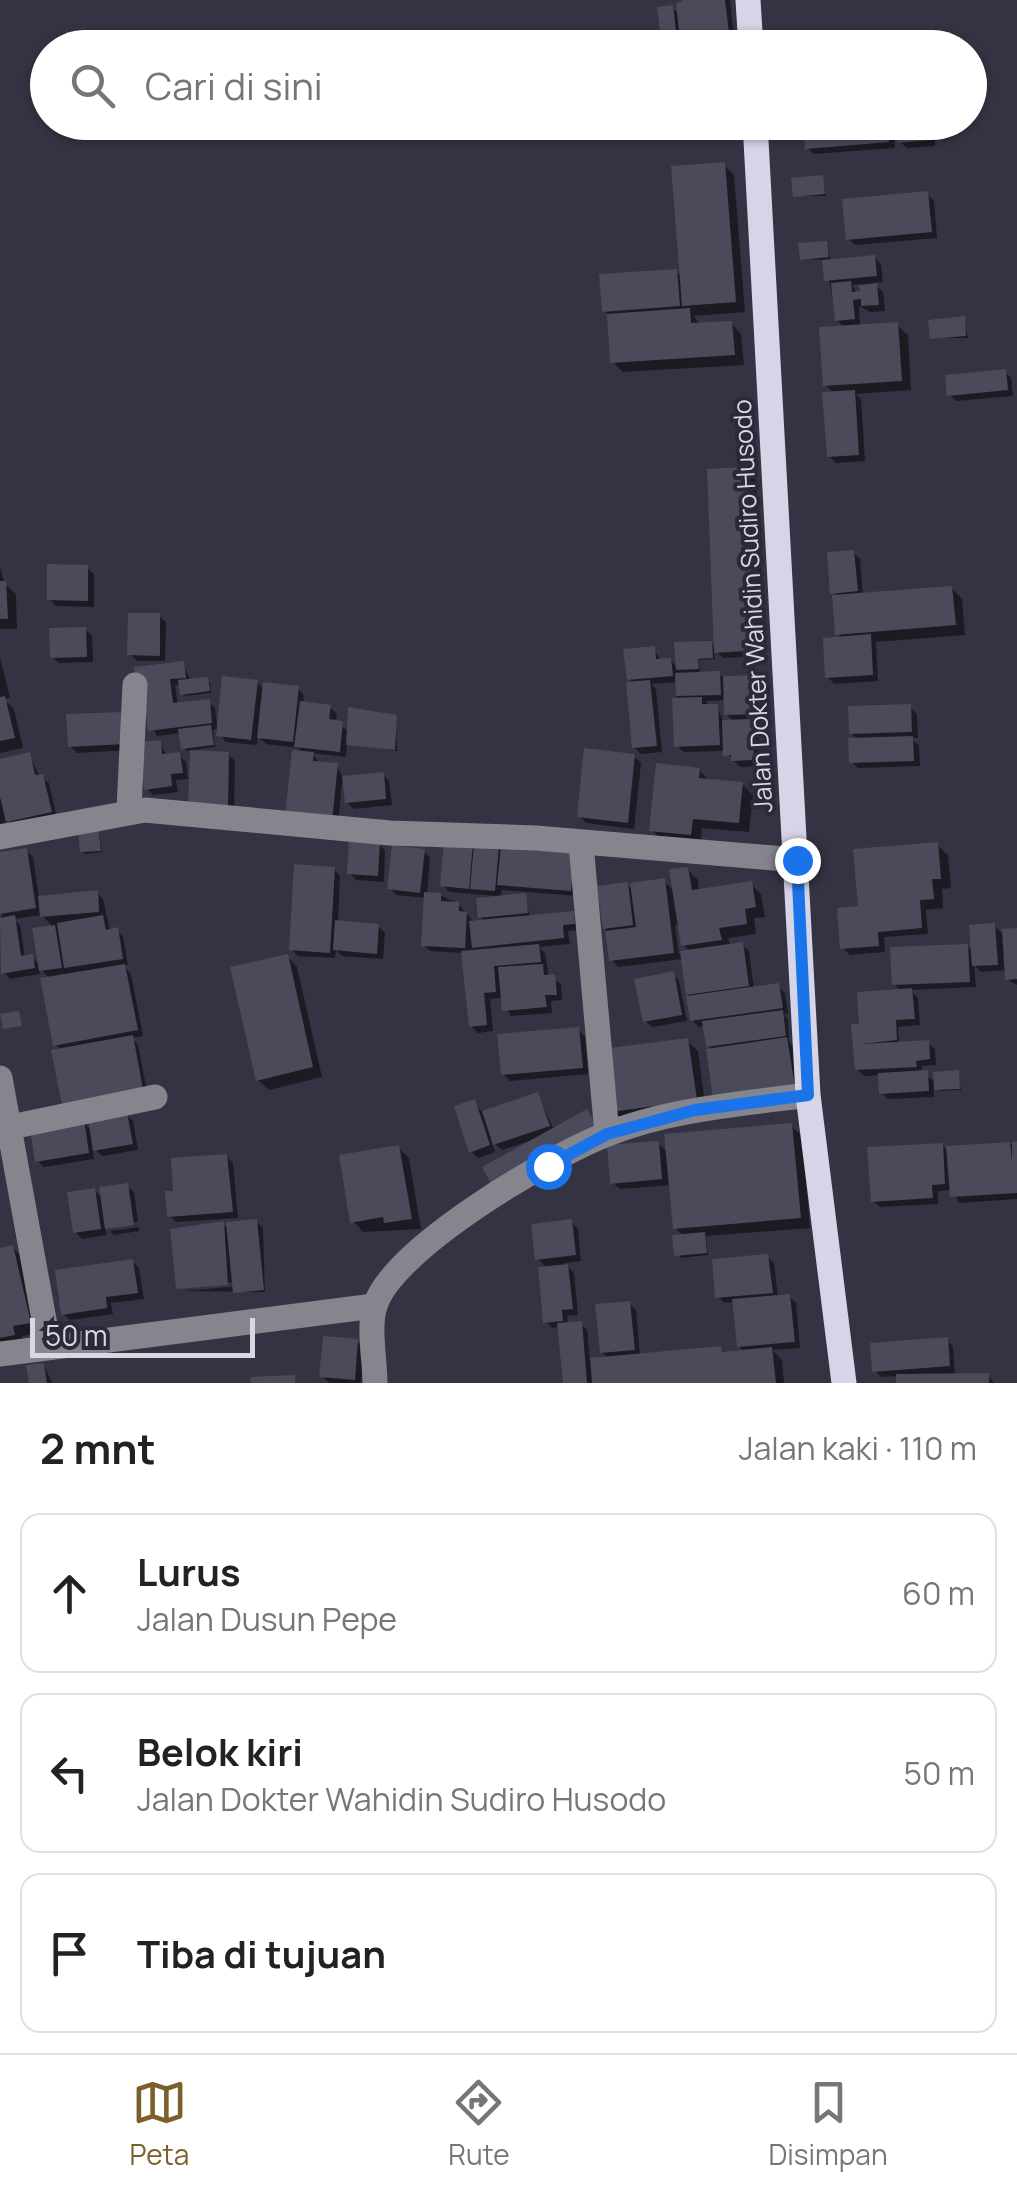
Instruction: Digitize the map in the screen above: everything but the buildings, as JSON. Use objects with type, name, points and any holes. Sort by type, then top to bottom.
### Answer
[{"type":"main road","points":[[748,0],[750,30]]},
{"type":"main road","name":"Jalan Dokter Wahidin Sudiro Husodo","points":[[756,140],[808,1095],[844,1383]]},
{"type":"street","points":[[129,810],[135,685]]},
{"type":"street","points":[[0,837],[129,810],[390,834],[536,838],[797,860]]},
{"type":"street","points":[[581,844],[607,1134]]},
{"type":"street","points":[[0,1078],[50,1347]]},
{"type":"street","points":[[376,1383],[374,1306],[405,1258],[446,1226],[607,1134],[695,1110],[808,1095]]},
{"type":"street","points":[[11,1127],[155,1097]]},
{"type":"street","points":[[0,1354],[374,1306]]},
{"type":"route","points":[[548,1166],[607,1134],[695,1110],[808,1095],[797,860]]}]
